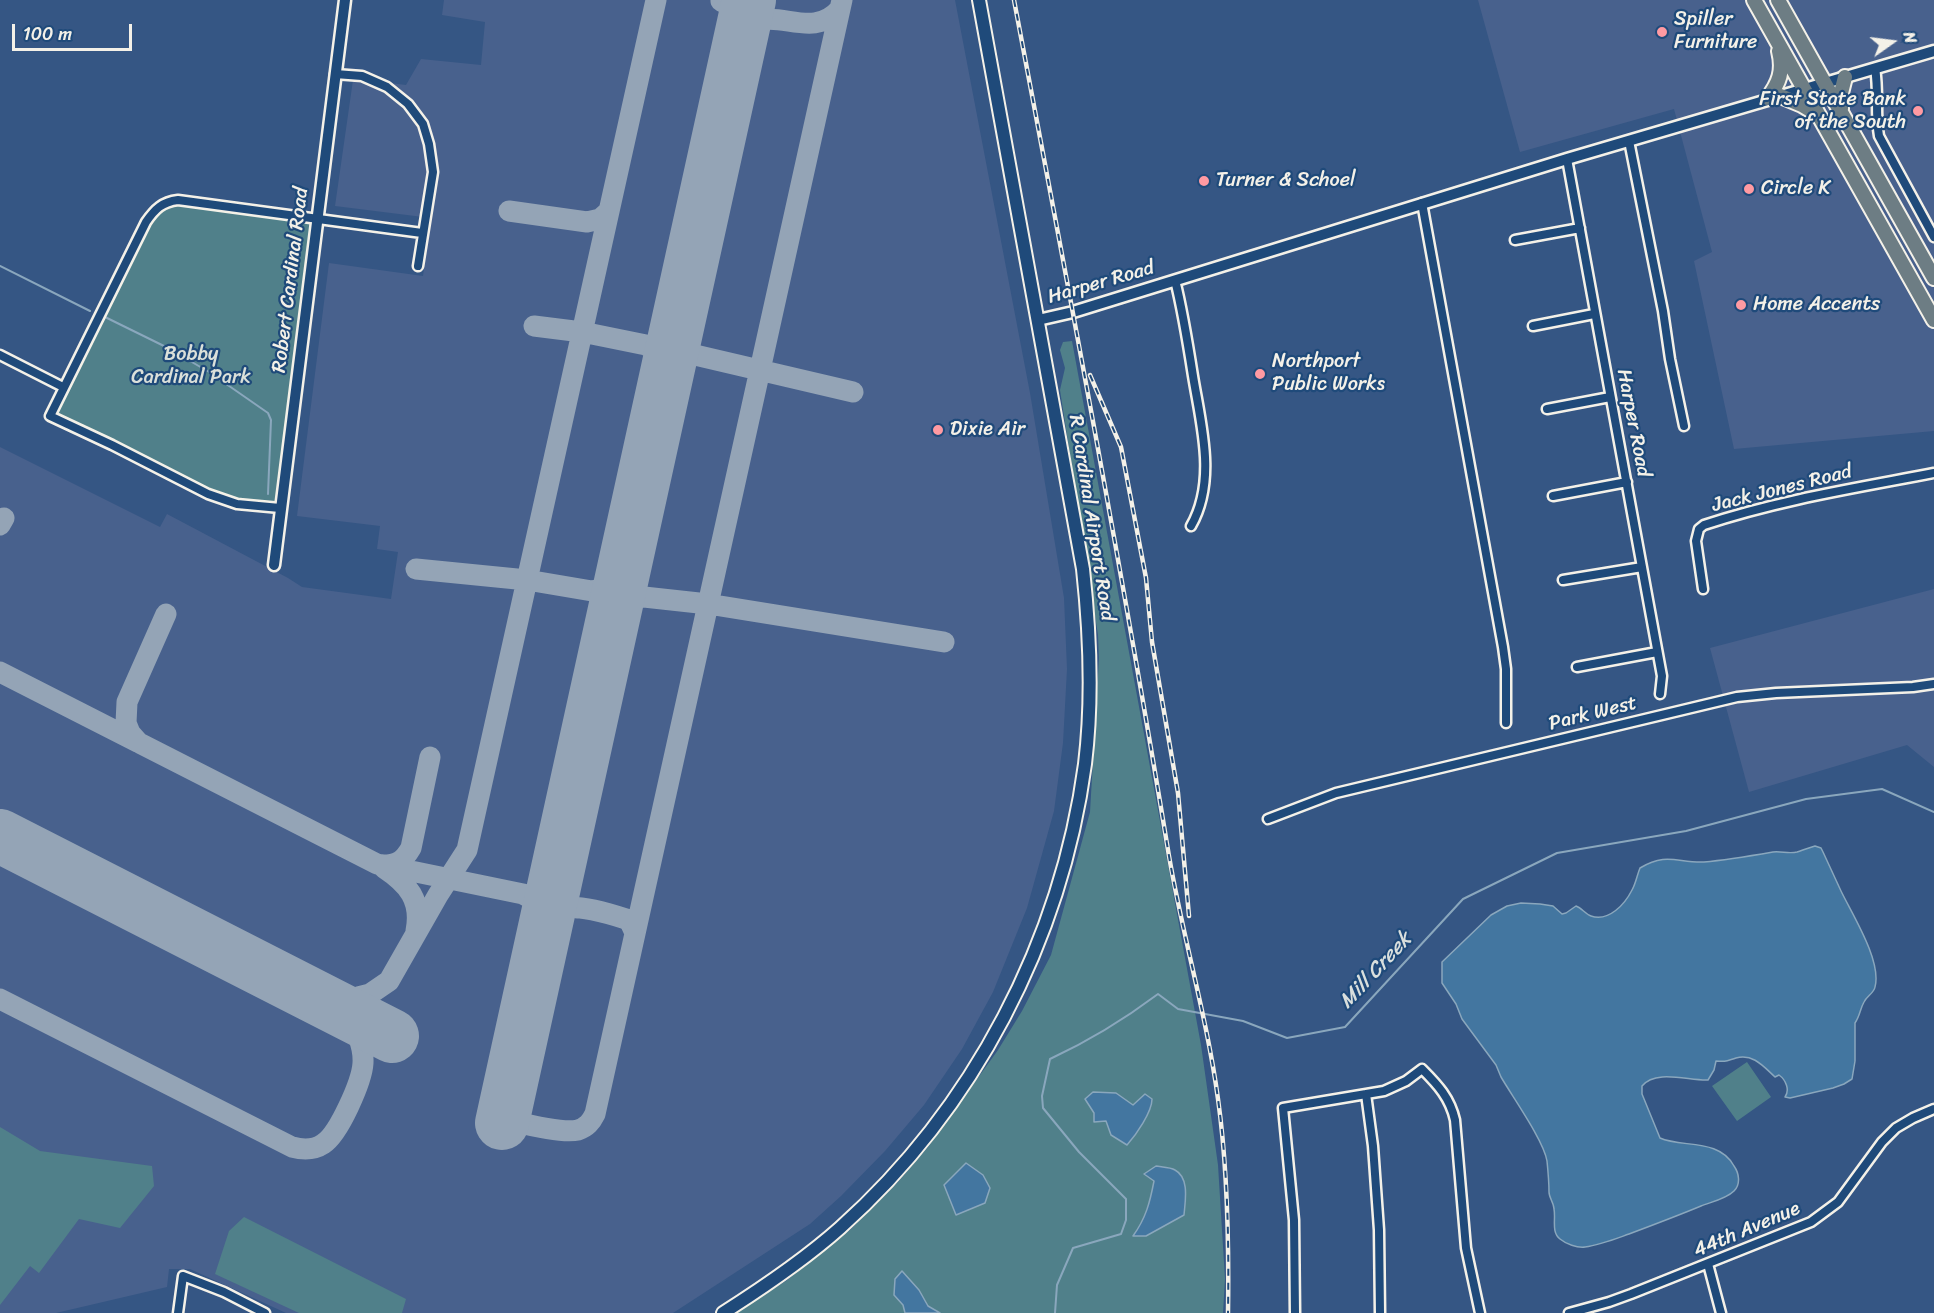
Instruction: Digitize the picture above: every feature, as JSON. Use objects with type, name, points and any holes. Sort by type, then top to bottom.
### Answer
[{"type":"highway","points":[[1754,0],[1934,320]]},
{"type":"highway","points":[[1778,0],[1933,276]]},
{"type":"highway","points":[[1777,41],[1782,60],[1782,73],[1773,97],[1803,105],[1818,114]]},
{"type":"highway","points":[[1840,112],[1845,77]]},
{"type":"highway","points":[[1885,233],[1895,244],[1906,250],[1919,251]]},
{"type":"highway","points":[[1905,270],[1916,268],[1933,276]]},
{"type":"main road","name":"R Cardinal Airport Road","points":[[723,1313],[794,1265],[840,1228],[909,1158],[967,1080],[993,1039],[1019,987],[1052,905],[1066,858],[1085,763],[1090,666],[1083,569],[979,0]]},
{"type":"street","name":"Robert Cardinal Road","points":[[274,565],[345,0]]},
{"type":"street","name":"Harper Road","points":[[1038,320],[1080,310],[1567,159],[1934,51]]},
{"type":"street","points":[[1875,68],[1878,106],[1876,121],[1879,136],[1934,237]]},
{"type":"street","points":[[335,74],[362,76],[387,87],[408,104],[423,124],[433,172],[418,266]]},
{"type":"street","points":[[1629,141],[1684,426]]},
{"type":"street","name":"Harper Road","points":[[1567,159],[1662,676],[1660,694]]},
{"type":"street","points":[[280,508],[237,504],[214,496],[50,416],[146,222],[159,206],[168,201],[178,200],[422,233]]},
{"type":"street","points":[[1422,203],[1503,646],[1506,669],[1506,723]]},
{"type":"street","points":[[1515,240],[1580,228]]},
{"type":"street","name":"Harper Road","points":[[1175,280],[1182,307],[1204,450],[1204,489],[1199,509],[1191,526]]},
{"type":"street","points":[[1533,326],[1594,314]]},
{"type":"street","points":[[0,355],[63,387]]},
{"type":"street","points":[[1547,409],[1610,397]]},
{"type":"street","name":"Jack Jones Road","points":[[1704,589],[1696,541],[1699,529],[1704,525],[1788,501],[1934,472]]},
{"type":"street","points":[[1553,496],[1627,482]]},
{"type":"street","points":[[1563,580],[1642,567]]},
{"type":"street","points":[[1577,667],[1657,652]]},
{"type":"street","name":"Park West","points":[[1268,819],[1336,793],[1737,697],[1934,684]]},
{"type":"street","points":[[1295,1313],[1294,1220],[1282,1108],[1395,1087],[1422,1069],[1446,1095],[1452,1106],[1466,1248],[1480,1313]]},
{"type":"street","points":[[1366,1094],[1379,1219],[1380,1313]]},
{"type":"street","name":"44th Avenue","points":[[1569,1313],[1609,1302],[1793,1231],[1819,1217],[1838,1202],[1882,1142],[1896,1128],[1934,1109]]},
{"type":"street","points":[[1707,1264],[1722,1313]]},
{"type":"street","points":[[178,1313],[183,1276],[265,1313]]},
{"type":"shaded area","points":[[444,0],[955,0],[1030,393],[1064,598],[1067,669],[1063,743],[1054,811],[1027,908],[993,992],[962,1049],[924,1105],[885,1151],[810,1224],[673,1313],[286,1313],[190,1269],[169,1269],[167,1287],[56,1313],[0,1313],[0,447],[160,527],[167,514],[302,587],[391,599],[398,552],[377,549],[380,526],[297,516],[329,263],[423,276],[431,218],[335,206],[354,73],[406,85],[421,59],[481,65],[485,22],[442,15]]},
{"type":"shaded area","points":[[1478,0],[1934,0],[1934,431],[1734,449],[1694,261],[1712,252],[1674,109],[1520,152]]},
{"type":"shaded area","points":[[1934,589],[1934,767],[1907,745],[1749,792],[1710,648]]},
{"type":"shaded area","points":[[1815,846],[1821,848],[1865,938],[1876,976],[1874,989],[1864,1002],[1855,1023],[1855,1061],[1852,1079],[1833,1088],[1790,1098],[1785,1097],[1787,1088],[1779,1075],[1775,1077],[1753,1059],[1742,1057],[1716,1061],[1708,1080],[1664,1077],[1648,1081],[1642,1086],[1642,1094],[1660,1138],[1710,1147],[1719,1151],[1736,1169],[1738,1185],[1731,1194],[1723,1198],[1602,1243],[1582,1247],[1562,1241],[1555,1229],[1554,1207],[1549,1194],[1545,1152],[1496,1065],[1462,1019],[1456,1004],[1442,983],[1442,962],[1491,915],[1507,906],[1521,903],[1540,904],[1553,906],[1562,914],[1576,906],[1591,916],[1604,916],[1616,910],[1625,901],[1640,868],[1658,860],[1704,862],[1773,852],[1794,853]]},
{"type":"shaded area","points":[[1093,1092],[1116,1093],[1133,1105],[1145,1094],[1152,1099],[1146,1117],[1127,1145],[1111,1135],[1106,1121],[1094,1122],[1094,1113],[1085,1099]]},
{"type":"shaded area","points":[[966,1163],[983,1175],[990,1188],[985,1203],[956,1215],[944,1185]]},
{"type":"shaded area","points":[[1156,1166],[1173,1169],[1183,1179],[1186,1191],[1184,1215],[1146,1236],[1133,1236],[1147,1210],[1154,1181],[1144,1174]]},
{"type":"shaded area","points":[[902,1271],[919,1290],[928,1306],[940,1313],[905,1313],[903,1305],[894,1295],[895,1279]]},
{"type":"green space","name":"Bobby Cardinal Park","points":[[168,201],[317,219],[280,508],[237,504],[50,416],[146,222]]},
{"type":"green space","points":[[1072,341],[1201,1045],[1218,1165],[1225,1279],[1223,1313],[734,1313],[786,1281],[850,1230],[898,1182],[928,1147],[998,1050],[1022,1011],[1051,955],[1090,812],[1099,658],[1098,635],[1060,390],[1065,368],[1060,350],[1063,342]]},
{"type":"green space","points":[[1747,1062],[1771,1097],[1737,1121],[1712,1086]]},
{"type":"green space","points":[[0,1127],[40,1151],[152,1166],[154,1186],[120,1228],[79,1219],[39,1273],[30,1266],[0,1305]]},
{"type":"green space","points":[[244,1217],[406,1299],[402,1313],[299,1313],[215,1274],[229,1231]]},
{"type":"waterway","points":[[0,266],[90,311]]},
{"type":"waterway","points":[[105,317],[166,347],[209,372],[268,413],[271,420],[268,494]]},
{"type":"waterway","name":"Mill Creek","points":[[1055,1313],[1057,1285],[1073,1248],[1121,1234],[1126,1220],[1126,1199],[1079,1152],[1043,1108],[1042,1096],[1050,1059],[1106,1030],[1158,994],[1178,1009],[1243,1021],[1287,1038],[1345,1027],[1463,899],[1557,853],[1686,831],[1806,799],[1882,789],[1934,812]]},
{"type":"taxiway","points":[[316,996],[342,1000],[358,997],[370,994],[389,981],[438,895],[467,850],[656,0]]},
{"type":"taxiway","points":[[503,1119],[541,1128],[571,1131],[586,1126],[595,1114],[842,0]]},
{"type":"taxiway","points":[[721,1],[737,12],[743,31]]},
{"type":"taxiway","points":[[743,31],[754,23],[766,19],[816,23],[828,19],[840,9]]},
{"type":"taxiway","points":[[509,211],[587,222],[600,219],[609,211]]},
{"type":"taxiway","points":[[534,326],[582,332],[646,345],[661,357],[666,376]]},
{"type":"taxiway","points":[[677,329],[683,344],[695,355],[853,392]]},
{"type":"taxiway","points":[[0,525],[4,518]]},
{"type":"taxiway","points":[[416,569],[527,580],[592,591],[613,584],[625,566]]},
{"type":"taxiway","points":[[613,619],[625,603],[644,597],[708,604],[944,642]]},
{"type":"taxiway","points":[[138,742],[130,733],[126,723],[127,702],[166,614]]},
{"type":"taxiway","points":[[0,672],[377,864],[523,894],[539,906],[546,923]]},
{"type":"taxiway","points":[[383,865],[400,861],[411,848],[430,757]]},
{"type":"taxiway","points":[[384,868],[400,880],[411,894],[417,910],[416,931]]},
{"type":"taxiway","points":[[556,875],[561,895],[577,908]]},
{"type":"taxiway","points":[[546,923],[559,909],[583,908],[626,919],[635,933]]},
{"type":"taxiway","points":[[0,999],[292,1147],[304,1149],[320,1146],[336,1130],[359,1082],[363,1063],[362,1049],[345,1011]]},
{"type":"runway","points":[[502,1123],[749,0]]},
{"type":"runway","points":[[0,836],[392,1036]]},
{"type":"railway","points":[[1014,0],[1114,535],[1175,887],[1213,1068],[1226,1179],[1228,1313]]},
{"type":"railway","points":[[1090,375],[1121,447],[1146,578],[1152,642],[1178,793],[1189,916]]},
{"type":"place","name":"Spiller Furniture","points":[[1662,32]]},
{"type":"place","name":"First State Bank of the South","points":[[1918,111]]},
{"type":"place","name":"Turner & Schoel","points":[[1204,181]]},
{"type":"place","name":"Circle K","points":[[1749,189]]},
{"type":"place","name":"Home Accents","points":[[1741,305]]},
{"type":"place","name":"Northport Public Works","points":[[1260,374]]},
{"type":"place","name":"Dixie Air","points":[[938,430]]}]
